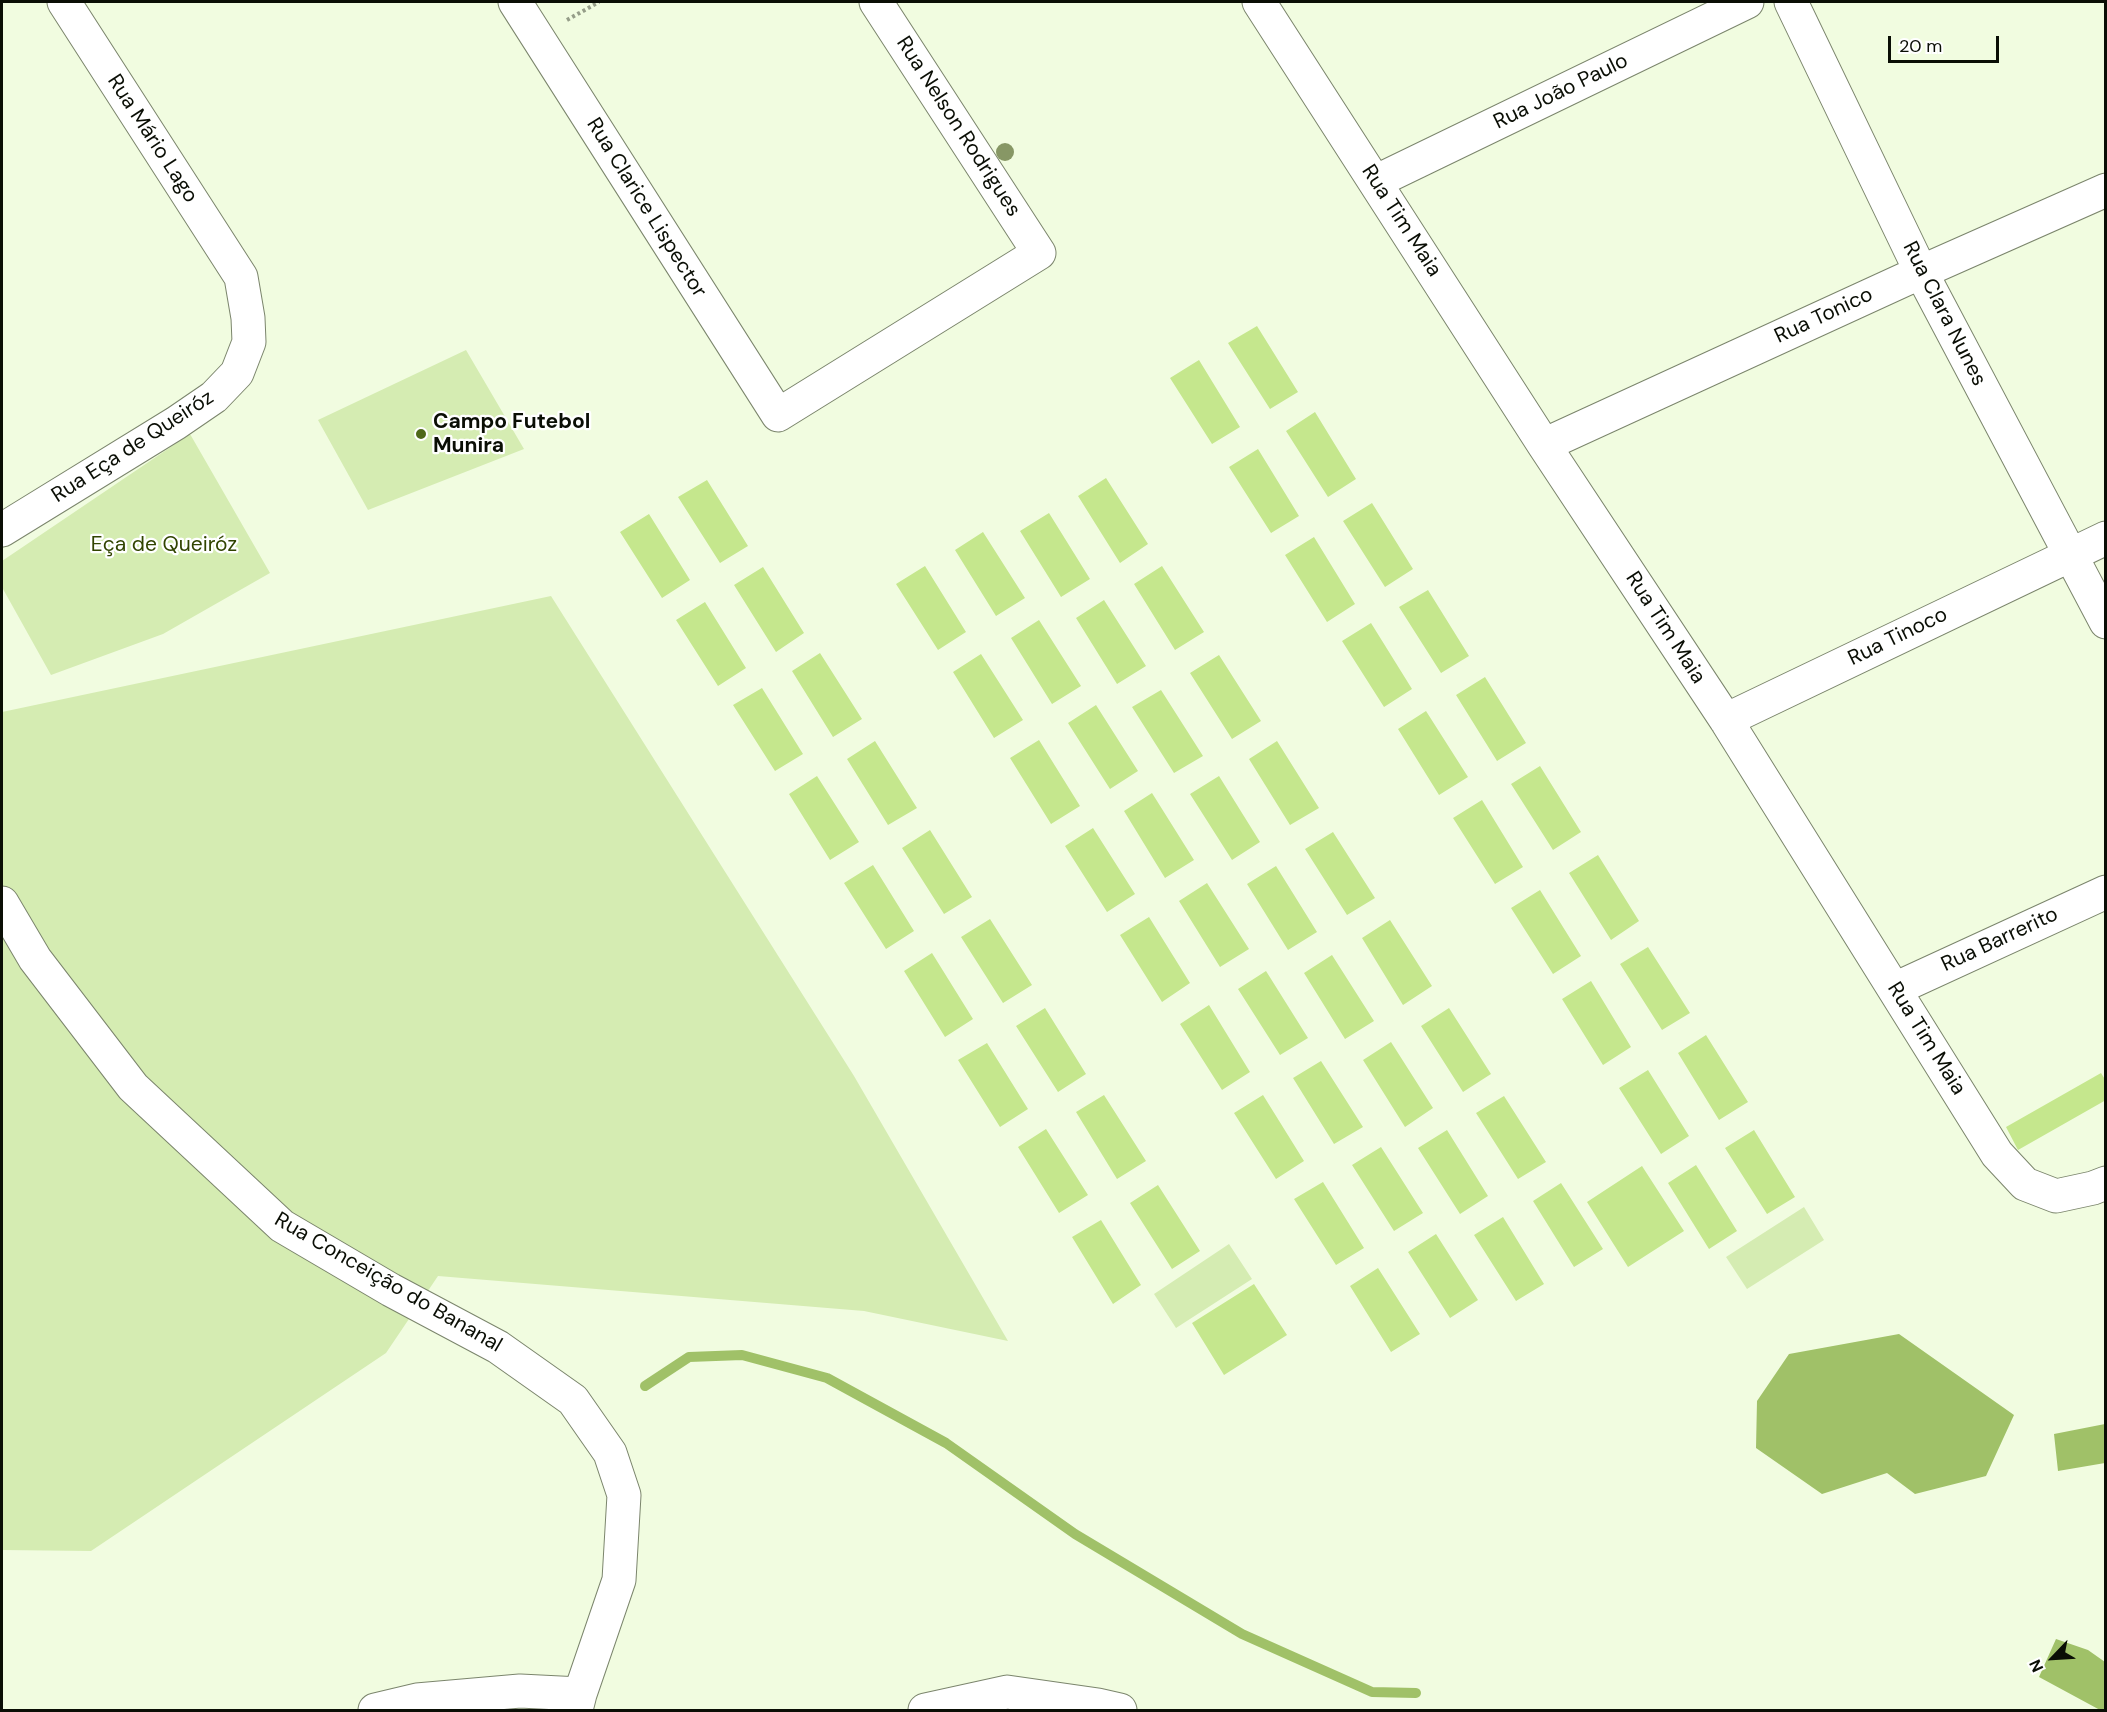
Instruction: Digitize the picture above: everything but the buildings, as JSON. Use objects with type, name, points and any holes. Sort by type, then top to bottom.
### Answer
[{"type":"street","name":"Rua Mário Lago","points":[[64,2],[241,277]]},
{"type":"street","name":"Rua Clarice Lispector","points":[[515,2],[778,415],[1039,253]]},
{"type":"street","name":"Rua Nelson Rodrigues","points":[[876,2],[1039,253]]},
{"type":"street","name":"Rua Tim Maia","points":[[1259,2],[1544,445],[1726,720],[1997,1154],[2025,1184],[2056,1196],[2106,1183]]},
{"type":"street","name":"Rua João Paulo","points":[[1376,182],[1747,2]]},
{"type":"street","name":"Rua Clara Nunes","points":[[1791,2],[1921,272],[2106,622]]},
{"type":"street","name":"Rua Tonico","points":[[1544,445],[2106,190]]},
{"type":"street","name":"Rua Eça de Queiróz","points":[[2,530],[214,398],[237,373],[249,342],[248,318],[241,277]]},
{"type":"street","name":"Rua Tinoco","points":[[1726,720],[2106,538]]},
{"type":"street","name":"Rua Barrerito","points":[[1895,988],[2106,892]]},
{"type":"street","name":"Rua Conceição do Bananal","points":[[2,903],[35,959],[134,1087],[282,1226],[392,1290],[498,1347],[573,1400],[610,1453],[624,1496],[619,1580],[578,1702]]},
{"type":"street","points":[[375,1710],[417,1700],[520,1691],[578,1702]]},
{"type":"street","points":[[925,1710],[1007,1692],[1120,1710]]},
{"type":"green space","name":"Campo Futebol Munira","points":[[466,350],[524,449],[368,510],[318,420]]},
{"type":"green space","name":"Eça de Queiróz","points":[[190,434],[270,573],[163,634],[51,675],[3,589],[2,561]]},
{"type":"green space","points":[[551,596],[854,1076],[1008,1341],[864,1311],[438,1276],[386,1353],[91,1551],[2,1550],[2,712]]},
{"type":"green space","points":[[1804,1207],[1824,1240],[1747,1289],[1726,1257]]},
{"type":"green space","points":[[1229,1244],[1252,1279],[1176,1328],[1154,1294]]},
{"type":"shaded area","points":[[1899,1334],[2014,1415],[1986,1476],[1915,1494],[1887,1473],[1822,1494],[1756,1448],[1757,1401],[1789,1354]]},
{"type":"shaded area","points":[[2105,1424],[2105,1463],[2058,1471],[2054,1434]]},
{"type":"shaded area","points":[[2056,1639],[2088,1650],[2105,1662],[2105,1710],[2100,1710],[2039,1677]]},
{"type":"waterway","points":[[645,1386],[689,1357],[742,1355],[827,1378],[946,1443],[1075,1534],[1242,1634],[1372,1692],[1416,1693]]},
{"type":"place","name":"Campo Futebol Munira","points":[[421,434]]}]
